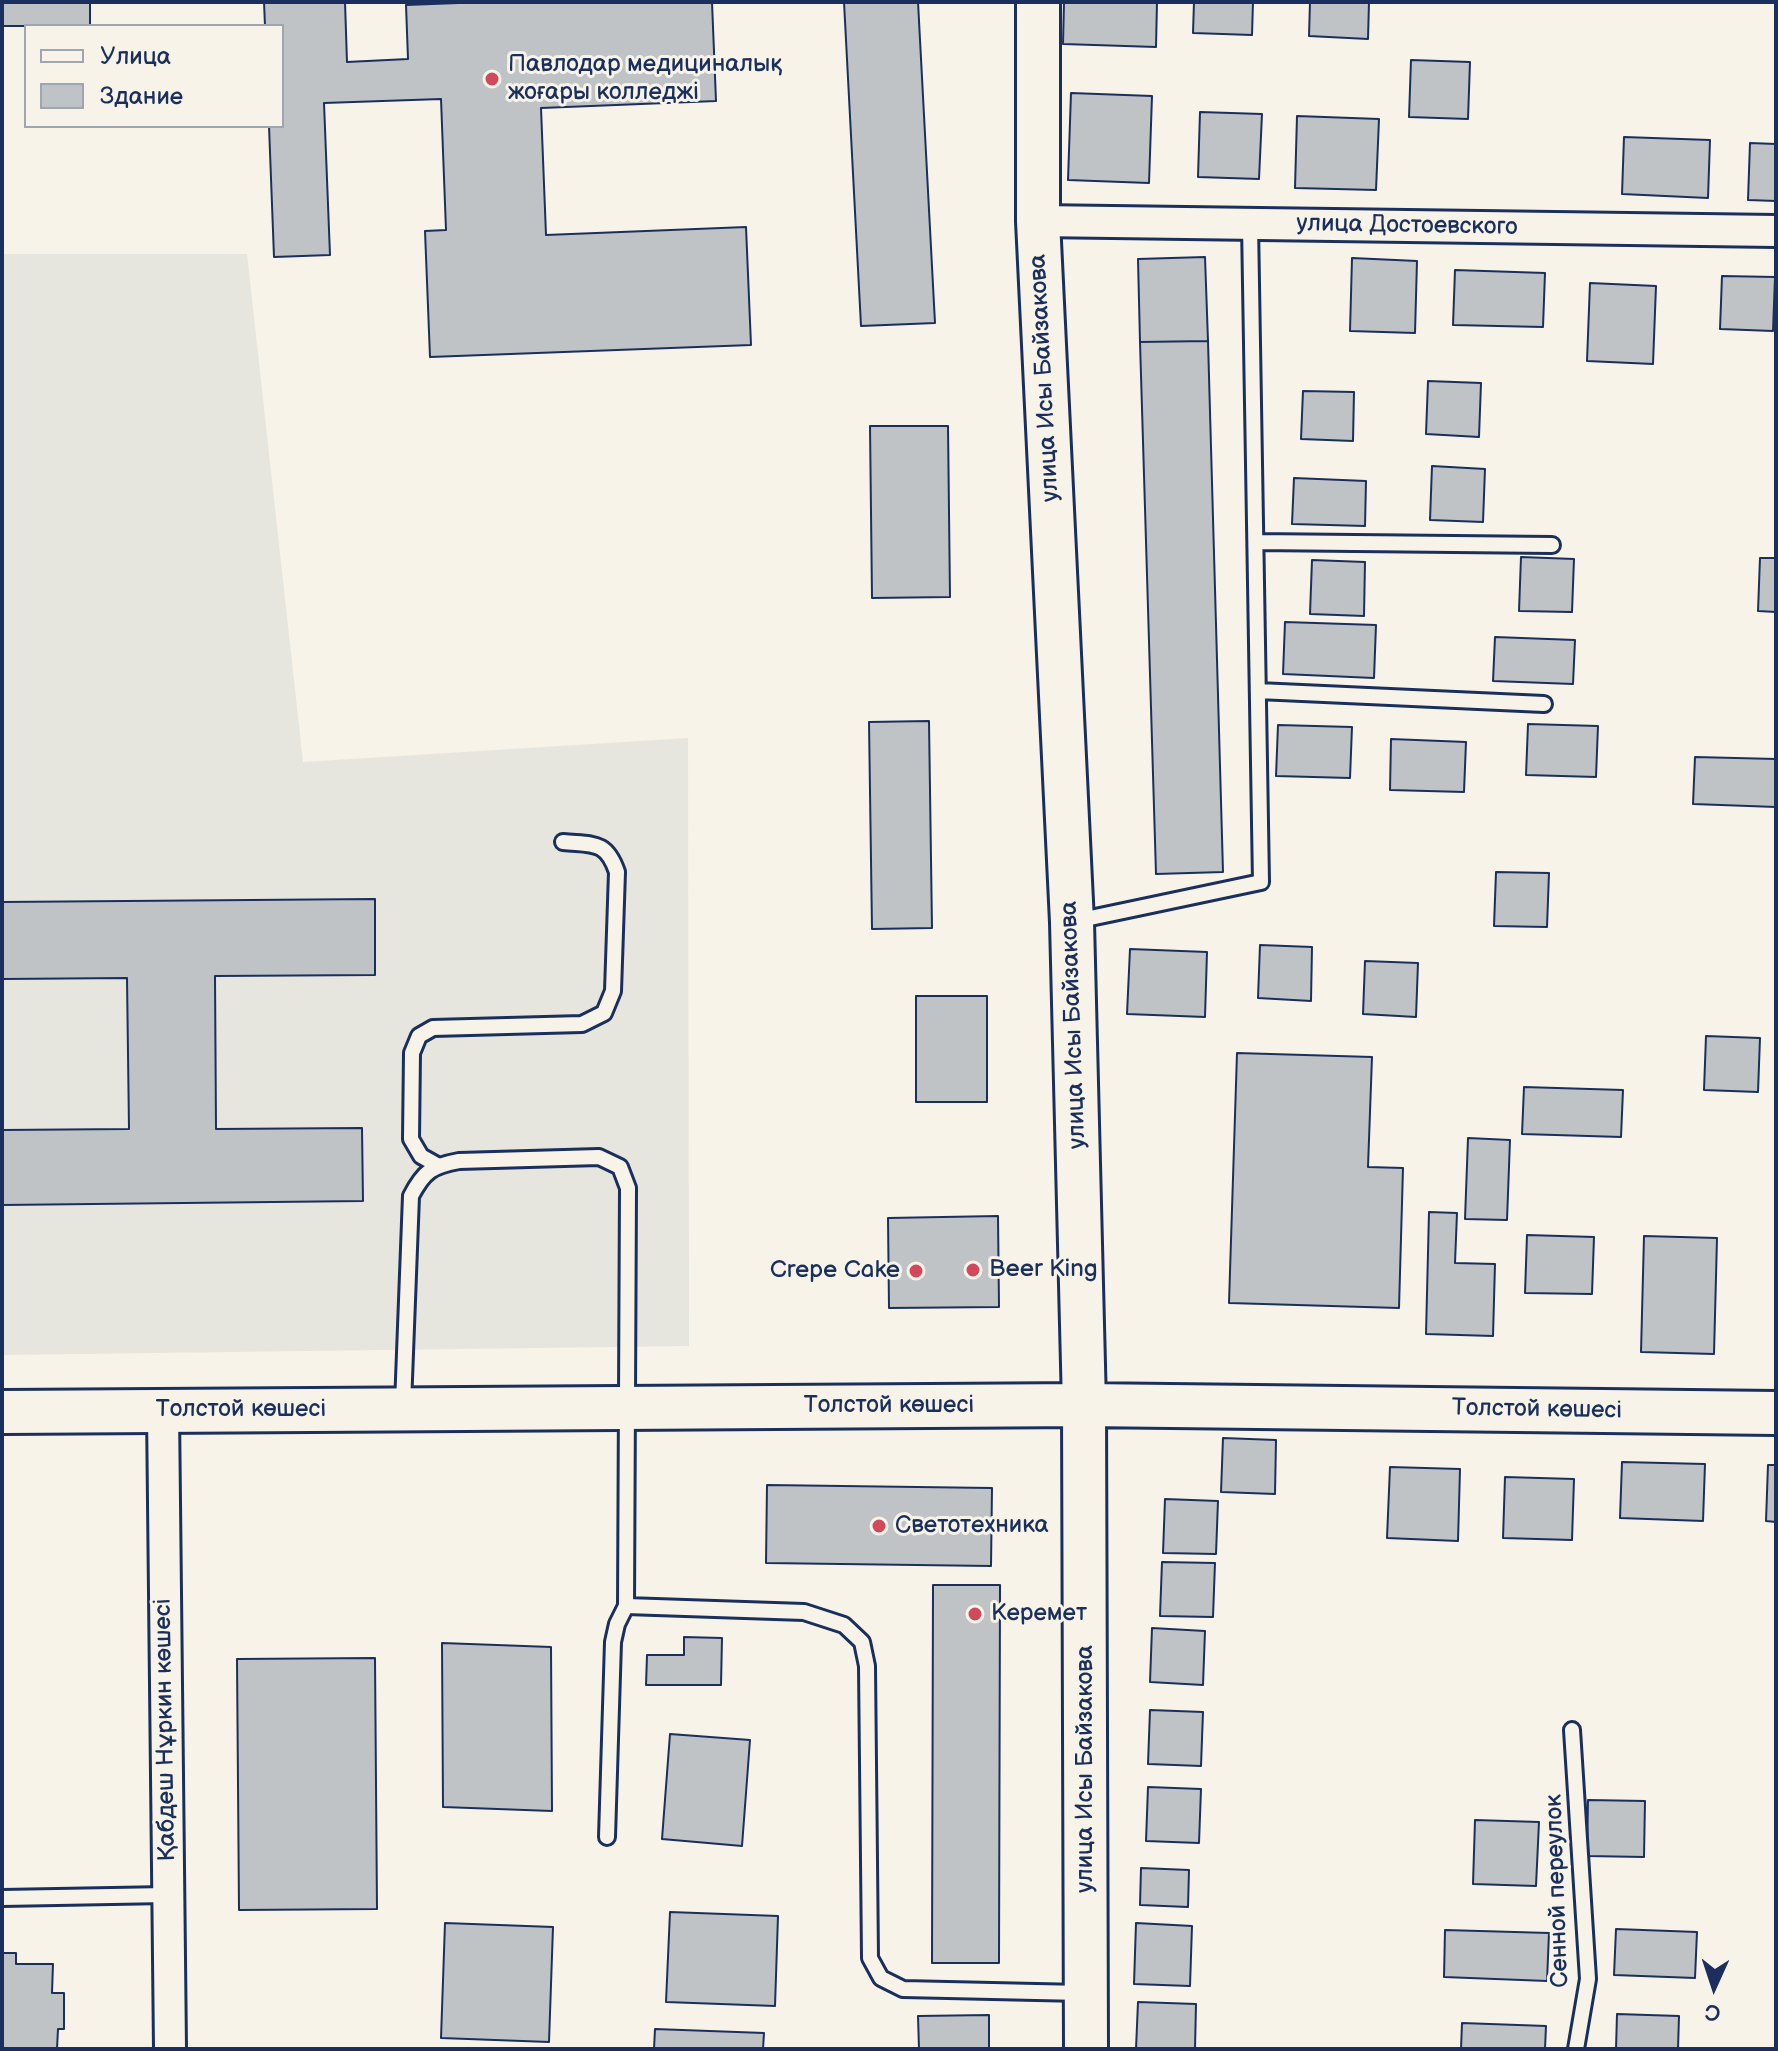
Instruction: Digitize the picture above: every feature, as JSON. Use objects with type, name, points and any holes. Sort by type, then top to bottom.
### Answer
[{"type":"street","name":"улица Исы Байзакова","points":[[1038,2],[1038,221],[1072,922],[1084,1405],[1086,2049]]},
{"type":"street","name":"улица Достоевского","points":[[1038,221],[1776,231]]},
{"type":"street","name":"Толстой көшесі","points":[[2,1412],[1084,1405],[1776,1413]]},
{"type":"street","name":"Қабдеш Нұркин көшесі","points":[[163,1411],[170,2049]]},
{"type":"lane","points":[[1072,922],[1261,882],[1250,224]]},
{"type":"lane","points":[[1256,542],[1552,545]]},
{"type":"lane","points":[[1258,691],[1544,704]]},
{"type":"lane","points":[[437,1165],[421,1156],[411,1139],[412,1053],[419,1036],[433,1028],[582,1024],[604,1013],[613,991],[617,872],[611,855],[600,845],[563,842]]},
{"type":"lane","points":[[403,1410],[411,1196],[420,1178],[437,1165],[459,1161],[599,1157],[620,1167],[628,1188],[626,1606],[613,1642],[607,1837]]},
{"type":"lane","points":[[626,1606],[804,1612],[844,1625],[862,1642],[867,1666],[870,1958],[881,1978],[903,1989],[1088,1993]]},
{"type":"lane","name":"Сенной переулок","points":[[1572,1730],[1588,1979],[1576,2049]]},
{"type":"lane","points":[[2,1898],[167,1895]]},
{"type":"shaded area","points":[[2,254],[247,254],[303,762],[688,738],[689,1346],[2,1355]]},
{"type":"building","points":[[2,2],[90,2],[90,24],[2,26]]},
{"type":"building","points":[[264,2],[345,2],[347,62],[408,59],[406,5],[712,2],[716,101],[541,108],[546,235],[746,227],[751,345],[430,357],[425,231],[446,230],[441,99],[324,103],[330,255],[274,257],[269,128],[284,128],[284,24],[265,24]]},
{"type":"building","points":[[844,2],[918,2],[935,323],[861,326]]},
{"type":"building","points":[[1064,2],[1157,2],[1156,47],[1063,44]]},
{"type":"building","points":[[1194,2],[1253,2],[1252,35],[1193,33]]},
{"type":"building","points":[[1310,2],[1369,2],[1368,39],[1309,36]]},
{"type":"building","points":[[1411,60],[1470,62],[1468,119],[1409,117]]},
{"type":"building","points":[[1071,93],[1152,96],[1149,183],[1068,180]]},
{"type":"building","points":[[1200,112],[1262,114],[1259,179],[1198,177]]},
{"type":"building","points":[[1297,116],[1379,119],[1376,190],[1295,188]]},
{"type":"building","points":[[1624,137],[1710,140],[1708,198],[1622,194]]},
{"type":"building","points":[[1750,143],[1776,144],[1776,201],[1748,200]]},
{"type":"building","points":[[1205,257],[1208,341],[1140,342],[1138,259]]},
{"type":"building","points":[[1352,258],[1417,261],[1415,333],[1350,331]]},
{"type":"building","points":[[1455,270],[1545,273],[1543,327],[1453,325]]},
{"type":"building","points":[[1722,276],[1775,277],[1773,331],[1720,329]]},
{"type":"building","points":[[1590,283],[1656,286],[1653,364],[1587,361]]},
{"type":"building","points":[[1208,341],[1223,872],[1156,874],[1140,342]]},
{"type":"building","points":[[1428,381],[1481,383],[1479,437],[1426,434]]},
{"type":"building","points":[[1303,391],[1354,392],[1353,441],[1301,439]]},
{"type":"building","points":[[870,426],[948,426],[950,597],[872,598]]},
{"type":"building","points":[[1432,466],[1485,469],[1483,522],[1430,520]]},
{"type":"building","points":[[1294,478],[1366,481],[1365,526],[1292,524]]},
{"type":"building","points":[[1521,557],[1574,559],[1572,612],[1519,611]]},
{"type":"building","points":[[1760,558],[1776,558],[1776,612],[1758,611]]},
{"type":"building","points":[[1312,560],[1365,562],[1364,616],[1310,614]]},
{"type":"building","points":[[1285,622],[1376,625],[1374,678],[1283,674]]},
{"type":"building","points":[[1495,637],[1575,640],[1573,684],[1493,681]]},
{"type":"building","points":[[929,721],[932,928],[872,929],[869,722]]},
{"type":"building","points":[[1528,724],[1598,726],[1596,777],[1526,775]]},
{"type":"building","points":[[1278,725],[1352,727],[1350,778],[1276,776]]},
{"type":"building","points":[[1391,739],[1466,742],[1464,792],[1390,790]]},
{"type":"building","points":[[1695,757],[1776,759],[1776,807],[1693,804]]},
{"type":"building","points":[[1496,872],[1549,873],[1547,927],[1494,926]]},
{"type":"building","points":[[375,899],[375,975],[215,976],[216,1129],[362,1128],[363,1201],[2,1205],[2,1130],[129,1129],[127,978],[2,979],[2,902]]},
{"type":"building","points":[[1260,945],[1312,947],[1311,1001],[1258,998]]},
{"type":"building","points":[[1130,949],[1207,952],[1205,1017],[1127,1014]]},
{"type":"building","points":[[1365,961],[1418,963],[1416,1017],[1363,1014]]},
{"type":"building","points":[[916,996],[987,996],[987,1102],[916,1102]]},
{"type":"building","points":[[1706,1036],[1760,1038],[1758,1092],[1704,1090]]},
{"type":"building","points":[[1237,1053],[1372,1057],[1368,1167],[1403,1168],[1399,1308],[1229,1303]]},
{"type":"building","points":[[1524,1087],[1623,1090],[1621,1137],[1522,1134]]},
{"type":"building","points":[[1468,1138],[1510,1140],[1507,1220],[1465,1219]]},
{"type":"building","points":[[1429,1212],[1457,1213],[1455,1263],[1495,1264],[1493,1336],[1426,1334]]},
{"type":"building","points":[[998,1216],[999,1307],[889,1308],[888,1218]]},
{"type":"building","points":[[1527,1235],[1594,1237],[1592,1294],[1525,1293]]},
{"type":"building","points":[[1644,1236],[1717,1238],[1714,1354],[1641,1352]]},
{"type":"building","points":[[1223,1438],[1276,1440],[1275,1494],[1221,1492]]},
{"type":"building","points":[[1622,1462],[1705,1464],[1703,1521],[1620,1518]]},
{"type":"building","points":[[1768,1465],[1776,1465],[1776,1522],[1766,1521]]},
{"type":"building","points":[[1390,1467],[1460,1469],[1458,1541],[1387,1538]]},
{"type":"building","points":[[1505,1477],[1574,1479],[1572,1540],[1503,1538]]},
{"type":"building","name":"Светотехника","points":[[767,1485],[992,1488],[991,1566],[766,1563]]},
{"type":"building","points":[[1165,1499],[1218,1501],[1216,1554],[1163,1553]]},
{"type":"building","points":[[1162,1562],[1215,1563],[1213,1617],[1160,1616]]},
{"type":"building","points":[[933,1585],[1000,1585],[999,1963],[932,1963]]},
{"type":"building","points":[[1152,1628],[1205,1631],[1203,1685],[1150,1682]]},
{"type":"building","points":[[684,1637],[722,1638],[721,1685],[646,1685],[647,1655],[684,1655]]},
{"type":"building","points":[[442,1643],[551,1647],[552,1811],[443,1807]]},
{"type":"building","points":[[375,1658],[377,1909],[239,1910],[237,1659]]},
{"type":"building","points":[[1150,1710],[1203,1712],[1201,1766],[1148,1764]]},
{"type":"building","points":[[670,1734],[750,1740],[742,1846],[662,1839]]},
{"type":"building","points":[[1148,1787],[1201,1789],[1199,1843],[1146,1841]]},
{"type":"building","points":[[1588,1800],[1645,1801],[1644,1857],[1587,1856]]},
{"type":"building","points":[[1475,1820],[1539,1822],[1536,1886],[1473,1884]]},
{"type":"building","points":[[1141,1868],[1189,1870],[1188,1907],[1140,1905]]},
{"type":"building","points":[[670,1912],[778,1916],[775,2006],[666,2002]]},
{"type":"building","points":[[445,1923],[553,1927],[549,2042],[441,2038]]},
{"type":"building","points":[[1136,1923],[1192,1926],[1190,1986],[1134,1984]]},
{"type":"building","points":[[1616,1929],[1697,1932],[1695,1978],[1614,1975]]},
{"type":"building","points":[[1445,1930],[1549,1933],[1547,1981],[1444,1977]]},
{"type":"building","points":[[2,1953],[16,1953],[16,1964],[53,1964],[52,1993],[64,1993],[64,2029],[58,2029],[57,2049],[2,2049]]},
{"type":"building","points":[[1138,2002],[1196,2004],[1195,2049],[1136,2049]]},
{"type":"building","points":[[1617,2014],[1679,2016],[1678,2049],[1616,2049]]},
{"type":"building","points":[[989,2015],[989,2049],[919,2049],[918,2016]]},
{"type":"building","points":[[1462,2023],[1546,2026],[1545,2049],[1461,2049]]},
{"type":"building","points":[[655,2029],[764,2033],[763,2049],[654,2049]]},
{"type":"place","name":"Павлодар медициналық жоғары колледжі","points":[[492,79]]},
{"type":"place","name":"Beer King","points":[[973,1270]]},
{"type":"place","name":"Crepe Cake","points":[[916,1271]]},
{"type":"place","name":"Светотехника","points":[[879,1526]]},
{"type":"place","name":"Керемет","points":[[975,1614]]}]
